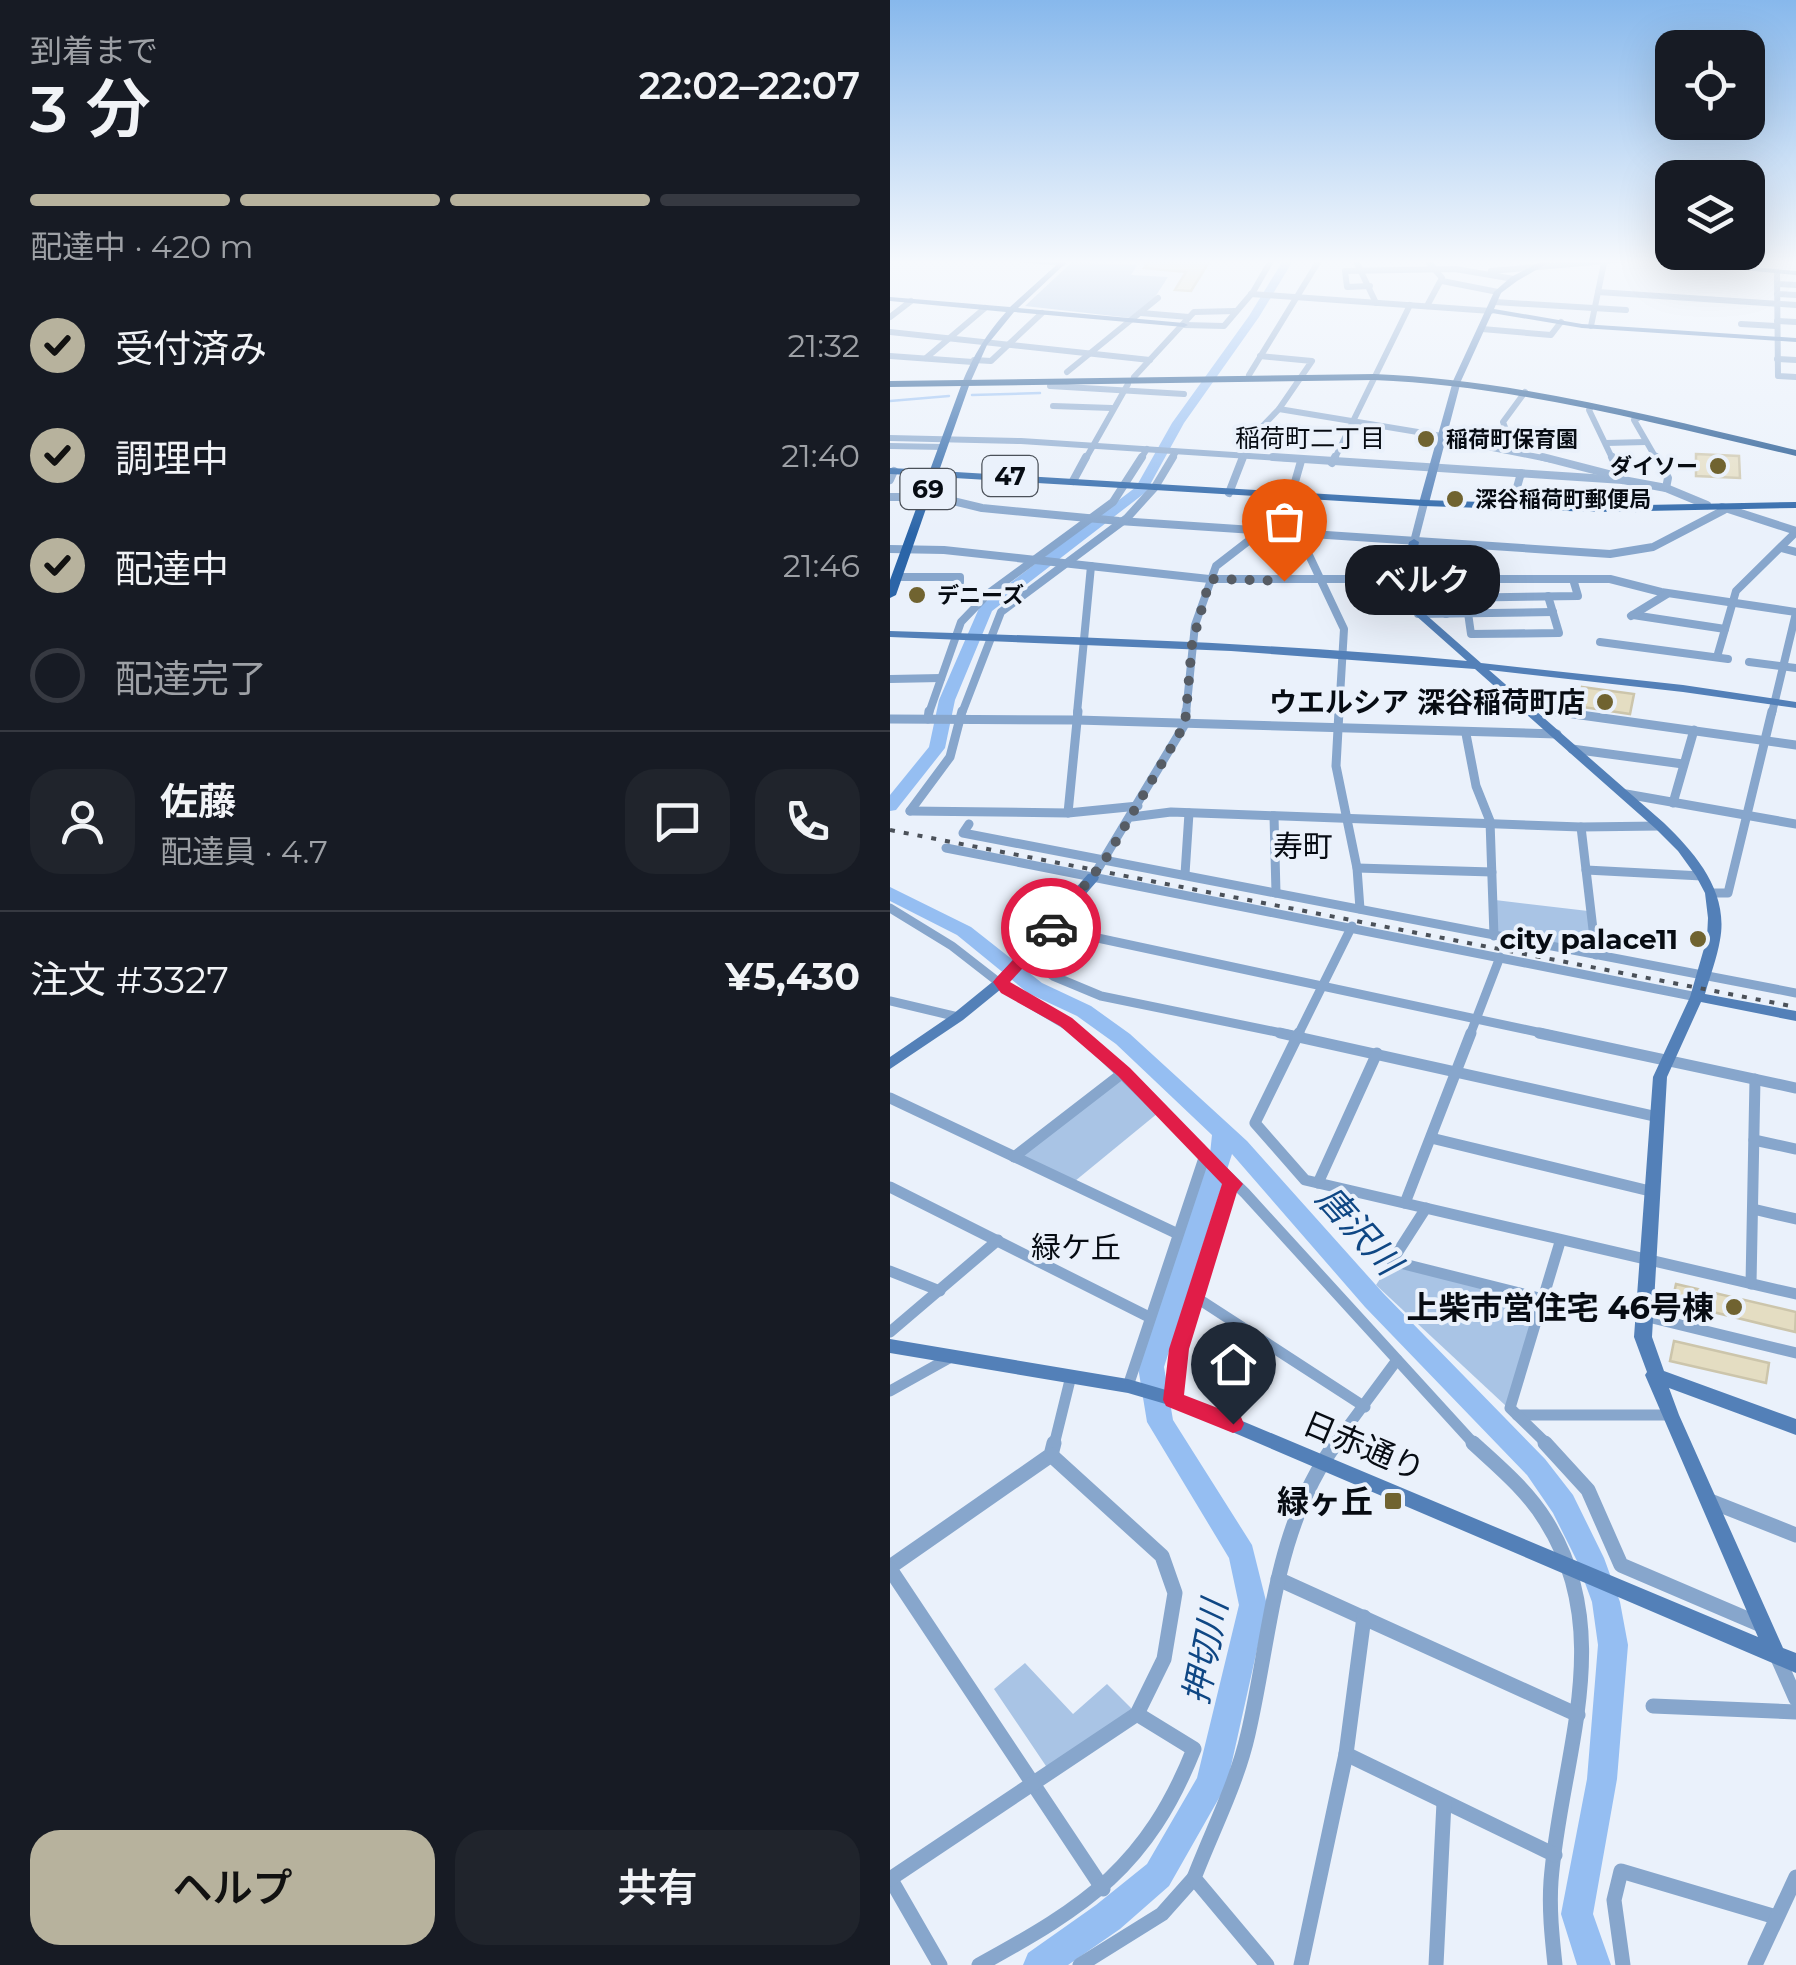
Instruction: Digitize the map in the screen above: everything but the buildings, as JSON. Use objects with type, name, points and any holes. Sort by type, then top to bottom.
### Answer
[{"type":"highway","points":[[890,384],[1374,377],[1458,381],[1796,453]]},
{"type":"main road","name":"69","points":[[890,595],[966,383]]},
{"type":"main road","name":"47","points":[[891,474],[934,472],[1424,502],[1636,508],[1796,505]]},
{"type":"street","points":[[890,351],[926,358],[991,361],[1001,351]]},
{"type":"street","points":[[926,358],[935,351]]},
{"type":"street","points":[[966,383],[978,351]]},
{"type":"street","points":[[1055,351],[1150,360]]},
{"type":"street","points":[[1066,372],[1094,351]]},
{"type":"street","points":[[1073,481],[1121,390],[1159,351]]},
{"type":"street","points":[[1249,375],[1263,351]]},
{"type":"street","points":[[1332,463],[1387,351]]},
{"type":"street","points":[[1472,351],[1458,381],[1432,470],[1406,580],[1406,598],[1418,614],[1683,848],[1711,894],[1714,938],[1704,975],[1660,1076],[1643,1338],[1670,1414],[1761,1624],[1786,1659],[1796,1699]]},
{"type":"street","points":[[1777,351],[1778,376],[1796,377]]},
{"type":"street","points":[[1229,493],[1251,438],[1278,410],[1312,361],[1260,356]]},
{"type":"street","points":[[1777,358],[1796,360]]},
{"type":"street","points":[[1050,386],[1184,394]]},
{"type":"street","points":[[1514,450],[1503,422],[1524,392]]},
{"type":"street","points":[[1053,406],[1112,408]]},
{"type":"street","points":[[1591,407],[1588,410],[1624,480]]},
{"type":"street","points":[[1278,410],[1352,419],[1514,450],[1666,488],[1706,506]]},
{"type":"street","points":[[1638,418],[1634,420],[1668,478],[1666,488]]},
{"type":"street","points":[[890,438],[1093,446],[1624,480]]},
{"type":"street","points":[[1606,443],[1646,442]]},
{"type":"street","points":[[890,446],[944,443]]},
{"type":"street","points":[[930,719],[928,708],[956,636],[979,602],[1114,502],[1148,450]]},
{"type":"street","points":[[1138,806],[1068,813],[910,811],[950,758],[964,700],[999,616],[1011,602],[1120,521],[1153,487],[1175,452]]},
{"type":"street","points":[[1292,496],[1300,461]]},
{"type":"street","points":[[1516,491],[1521,473]]},
{"type":"street","points":[[1629,493],[1636,508]]},
{"type":"street","points":[[890,496],[925,496],[982,508],[1120,521],[1610,554],[1652,547],[1722,508],[1796,531],[1736,591],[1717,657]]},
{"type":"street","points":[[890,1064],[958,1018],[1003,980],[1105,860],[1185,724],[1192,644],[1216,566],[1260,532],[1277,496]]},
{"type":"street","points":[[1299,534],[1344,629],[1336,766],[1360,909]]},
{"type":"street","points":[[1780,548],[1796,552]]},
{"type":"street","points":[[890,549],[1210,579],[1610,580],[1796,613],[1728,893],[1711,894]]},
{"type":"street","points":[[1610,554],[1610,580]]},
{"type":"street","points":[[1068,813],[1091,566]]},
{"type":"street","points":[[896,576],[960,577],[960,582]]},
{"type":"street","points":[[1446,614],[1445,598],[1578,596],[1573,579]]},
{"type":"street","points":[[1668,593],[1632,615],[1725,629]]},
{"type":"street","points":[[1468,613],[1471,634],[1559,633],[1548,596]]},
{"type":"street","points":[[1418,614],[1552,612]]},
{"type":"street","points":[[890,634],[1341,652],[1477,664],[1796,705]]},
{"type":"street","points":[[1600,642],[1728,659]]},
{"type":"street","points":[[1749,662],[1796,668]]},
{"type":"street","points":[[890,680],[941,678]]},
{"type":"street","points":[[1526,707],[1796,744]]},
{"type":"street","points":[[890,719],[1077,720],[1557,734]]},
{"type":"street","points":[[1673,803],[1694,730]]},
{"type":"street","points":[[1466,734],[1476,786],[1490,821],[1494,936]]},
{"type":"street","points":[[1572,749],[1683,764]]},
{"type":"street","points":[[1626,794],[1796,824]]},
{"type":"street","points":[[1132,817],[1190,813],[1490,821],[1580,828],[1660,826]]},
{"type":"street","points":[[1185,874],[1190,813]]},
{"type":"street","points":[[1274,816],[1276,893]]},
{"type":"street","points":[[970,824],[962,833],[1795,990]]},
{"type":"street","points":[[1580,828],[1596,955]]},
{"type":"street","points":[[946,848],[1796,1016]]},
{"type":"street","points":[[1356,868],[1492,872]]},
{"type":"street","points":[[1586,870],[1702,876]]},
{"type":"street","points":[[890,908],[932,930],[1003,980],[1007,989],[1066,1022],[1124,1072],[1234,1184],[1438,1409],[1518,1486],[1545,1519],[1569,1566],[1583,1644],[1578,1715],[1555,1854],[1550,1943],[1556,1965]]},
{"type":"street","points":[[1352,926],[1255,1123],[1304,1180],[1796,1294]]},
{"type":"street","points":[[1051,928],[1796,1088]]},
{"type":"street","points":[[1405,1203],[1500,956]]},
{"type":"street","points":[[1025,958],[1080,989],[1113,1000],[1150,1004],[1378,1052],[1658,1117]]},
{"type":"street","points":[[890,1002],[958,1018]]},
{"type":"street","points":[[1318,1183],[1378,1052]]},
{"type":"street","points":[[1014,1157],[1124,1072]]},
{"type":"street","points":[[1750,1284],[1755,1079]]},
{"type":"street","points":[[890,1098],[1178,1234]]},
{"type":"street","points":[[1431,1138],[1654,1192]]},
{"type":"street","points":[[1754,1140],[1796,1149]]},
{"type":"street","points":[[1128,1386],[1178,1234],[1213,1163]]},
{"type":"street","points":[[1162,1396],[1228,1188],[1234,1184]]},
{"type":"street","points":[[890,1187],[1149,1317]]},
{"type":"street","points":[[1426,1208],[1392,1261],[1543,1299]]},
{"type":"street","points":[[1754,1209],[1796,1218]]},
{"type":"street","points":[[890,1332],[998,1240]]},
{"type":"street","points":[[1560,1242],[1510,1408],[1588,1490],[1621,1564],[1761,1624]]},
{"type":"street","points":[[890,1270],[940,1291]]},
{"type":"street","points":[[1194,1296],[1365,1407]]},
{"type":"street","points":[[1644,1316],[1796,1353]]},
{"type":"street","name":"日赤通り","points":[[890,1346],[1128,1386],[1162,1396],[1324,1460],[1786,1659]]},
{"type":"street","points":[[890,1391],[951,1357]]},
{"type":"street","points":[[1080,1965],[1162,1914],[1194,1878],[1247,1739],[1278,1578],[1296,1510],[1324,1460],[1397,1360]]},
{"type":"street","points":[[1654,1375],[1796,1428]]},
{"type":"street","points":[[1071,1376],[1051,1454],[890,1568],[1103,1889]]},
{"type":"street","points":[[1517,1415],[1670,1414]]},
{"type":"street","points":[[940,1965],[890,1878],[1138,1714],[1164,1659],[1175,1593],[1162,1556],[1051,1454]]},
{"type":"street","points":[[1709,1501],[1796,1535]]},
{"type":"street","points":[[1278,1578],[1578,1715]]},
{"type":"street","points":[[1301,1965],[1346,1754],[1364,1617]]},
{"type":"street","points":[[1653,1706],[1796,1712]]},
{"type":"street","points":[[978,1965],[1057,1924],[1103,1889],[1144,1848],[1179,1793],[1194,1749],[1138,1714]]},
{"type":"street","points":[[1346,1754],[1555,1854]]},
{"type":"street","points":[[1436,1965],[1444,1802]]},
{"type":"street","points":[[1623,1965],[1614,1900],[1622,1872],[1776,1917]]},
{"type":"street","points":[[1756,1965],[1796,1877]]},
{"type":"street","points":[[1194,1878],[1268,1965]]},
{"type":"shaded area","points":[[1495,900],[1588,911],[1593,952],[1497,934]]},
{"type":"shaded area","points":[[1123,1077],[1158,1113],[1075,1181],[1022,1156]]},
{"type":"shaded area","points":[[1390,1264],[1538,1298],[1506,1406],[1376,1285]]},
{"type":"shaded area","points":[[1025,1663],[1073,1714],[1107,1684],[1133,1710],[1048,1769],[994,1689]]},
{"type":"waterway","name":"唐沢川","points":[[890,806],[937,748],[947,700],[985,609],[1141,489],[1178,423],[1230,351]]},
{"type":"waterway","points":[[972,395],[1040,393]]},
{"type":"waterway","points":[[890,401],[949,396]]},
{"type":"waterway","name":"唐沢川","points":[[890,893],[964,931],[1035,988],[1084,1011],[1123,1039],[1239,1147],[1374,1300],[1536,1467],[1563,1504],[1590,1558],[1606,1602],[1613,1645],[1602,1779],[1577,1914],[1594,1965]]},
{"type":"waterway","name":"押切川","points":[[1040,1965],[1108,1917],[1158,1875],[1211,1784],[1253,1605],[1242,1554],[1160,1422],[1151,1367],[1221,1154],[1223,1133]]},
{"type":"railway","points":[[890,830],[1796,1007]]},
{"type":"way so far","points":[[1051,928],[1105,860],[1185,724],[1192,644],[1202,595],[1210,579],[1284,581]]},
{"type":"place","name":"稲荷町保育園","points":[[1426,439]]},
{"type":"place","name":"ダイソー","points":[[1718,466]]},
{"type":"place","name":"深谷稲荷町郵便局","points":[[1455,499]]},
{"type":"place","name":"ベルク","points":[[1284,581]]},
{"type":"place","name":"デニーズ","points":[[917,595]]},
{"type":"place","name":"ウエルシア 深谷稲荷町店","points":[[1605,702]]},
{"type":"place","name":"city palace11","points":[[1698,939]]},
{"type":"place","name":"上柴市営住宅 46号棟","points":[[1734,1307]]},
{"type":"place","name":"緑ヶ丘","points":[[1393,1501]]},
{"type":"district","name":"稲荷町二丁目","points":[[1310,438]]},
{"type":"district","name":"寿町","points":[[1303,846]]},
{"type":"district","name":"緑ケ丘","points":[[1076,1247]]},
{"type":"route","points":[[1051,928],[1001,982],[1066,1022],[1124,1072],[1234,1184],[1228,1188],[1194,1296],[1173,1380],[1173,1400],[1233,1424]]}]
